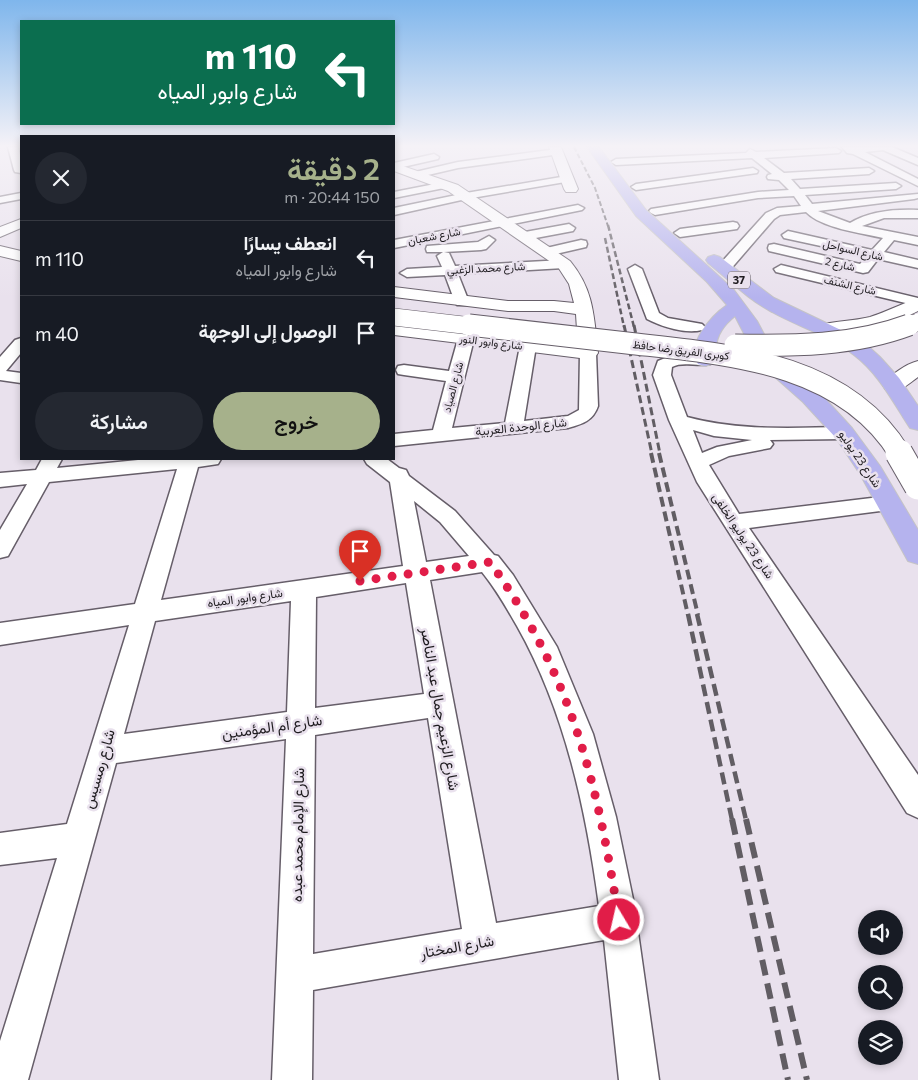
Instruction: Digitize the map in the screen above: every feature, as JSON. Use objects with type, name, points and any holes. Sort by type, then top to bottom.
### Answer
[{"type":"main road","points":[[468,197],[564,264],[578,279],[583,296],[588,354]]},
{"type":"main road","name":"37","points":[[630,197],[641,213],[713,278],[748,321],[765,356],[786,377]]},
{"type":"main road","name":"37","points":[[644,197],[655,211],[680,233],[775,306],[826,329],[859,349],[872,360],[906,397],[918,423]]},
{"type":"main road","points":[[0,214],[20,219]]},
{"type":"main road","points":[[0,232],[20,220]]},
{"type":"main road","points":[[0,252],[20,256]]},
{"type":"main road","points":[[395,292],[462,302],[508,306],[554,306],[584,310]]},
{"type":"main road","points":[[826,329],[870,323],[905,311],[918,303]]},
{"type":"main road","points":[[737,306],[718,320],[711,329],[707,338],[710,352],[767,345],[823,343],[882,334],[918,322]]},
{"type":"main road","name":"كوبرى الفريق رضا حافظ","points":[[395,308],[710,352],[772,356],[806,367],[852,390],[885,415],[899,429],[918,456]]},
{"type":"main road","name":"كوبرى الفريق رضا حافظ","points":[[395,317],[716,353],[781,368],[820,384],[850,402],[871,418],[895,446],[918,486]]},
{"type":"main road","name":"شارع وابور النور","points":[[395,329],[588,354]]},
{"type":"main road","points":[[906,397],[918,367]]},
{"type":"main road","name":"شارع 23 يوليو","points":[[786,377],[816,403],[848,438],[918,554]]},
{"type":"street","points":[[0,200],[14,197]]},
{"type":"street","points":[[400,197],[417,207]]},
{"type":"street","points":[[395,212],[460,197]]},
{"type":"street","points":[[509,197],[514,200]]},
{"type":"street","points":[[684,197],[695,205]]},
{"type":"street","points":[[655,211],[739,197]]},
{"type":"street","points":[[802,197],[809,208],[820,217],[851,223],[918,241]]},
{"type":"street","points":[[724,268],[770,216],[777,212],[912,197]]},
{"type":"street","points":[[726,199],[739,209]]},
{"type":"street","name":"شارع شعبان","points":[[395,244],[578,208]]},
{"type":"street","points":[[810,224],[851,223],[880,217],[918,214]]},
{"type":"street","points":[[880,217],[918,224]]},
{"type":"street","points":[[445,248],[463,230],[448,219]]},
{"type":"street","points":[[816,258],[827,244],[851,223]]},
{"type":"street","points":[[680,233],[733,226]]},
{"type":"street","points":[[525,236],[569,228]]},
{"type":"street","points":[[406,230],[417,239]]},
{"type":"street","name":"شارع السواحل","points":[[788,235],[918,264]]},
{"type":"street","name":"شارع 2","points":[[774,248],[864,268],[892,235]]},
{"type":"street","points":[[395,255],[445,248],[482,246],[489,240]]},
{"type":"street","points":[[547,252],[581,244]]},
{"type":"street","points":[[445,248],[449,270],[462,302]]},
{"type":"street","name":"شارع محمد الزغبي","points":[[407,273],[564,264]]},
{"type":"street","name":"شارع الشنف","points":[[781,269],[918,303]]},
{"type":"street","points":[[641,275],[652,316],[655,319],[698,327]]},
{"type":"street","name":"شارع الصياد","points":[[441,435],[466,339]]},
{"type":"street","points":[[0,367],[20,344]]},
{"type":"street","points":[[513,428],[528,346]]},
{"type":"street","name":"شارع 23 يوليو الخلفى","points":[[786,377],[748,367],[710,352],[675,359],[664,365],[662,375],[678,420],[697,463],[918,802]]},
{"type":"street","name":"شارع الوحدة العربية","points":[[395,440],[568,422],[585,415],[589,406],[588,354]]},
{"type":"street","points":[[404,370],[456,377]]},
{"type":"street","points":[[0,375],[20,378]]},
{"type":"street","points":[[678,420],[714,430],[747,434],[848,438]]},
{"type":"street","points":[[697,463],[724,451],[753,445],[848,438]]},
{"type":"street","points":[[0,480],[47,467],[178,460]]},
{"type":"street","name":"شارع رمسيس","points":[[8,1080],[145,613],[197,460]]},
{"type":"street","points":[[376,460],[399,475],[446,513],[490,562],[530,621],[548,656],[572,713],[597,798],[607,845],[619,920],[639,1080]]},
{"type":"street","points":[[0,550],[47,467]]},
{"type":"street","name":"شارع الزعيم جمال عبد الناصر","points":[[399,475],[482,943]]},
{"type":"street","points":[[734,522],[888,503]]},
{"type":"street","name":"شارع وابور المياه","points":[[0,634],[490,562]]},
{"type":"street","name":"شارع الإمام محمد عبده","points":[[292,1080],[304,589]]},
{"type":"street","name":"شارع أم المؤمنين","points":[[104,751],[440,704]]},
{"type":"street","points":[[0,849],[78,839]]},
{"type":"street","name":"شارع المختار","points":[[294,975],[619,920]]},
{"type":"railway","points":[[598,197],[608,226]]},
{"type":"railway","points":[[608,225],[634,327]]},
{"type":"railway","points":[[605,238],[624,327]]},
{"type":"railway","points":[[624,325],[652,454]]},
{"type":"railway","points":[[634,325],[660,454]]},
{"type":"railway","points":[[651,453],[688,615]]},
{"type":"railway","points":[[659,453],[698,615]]},
{"type":"railway","points":[[688,614],[732,820]]},
{"type":"railway","points":[[697,614],[746,820]]},
{"type":"railway","points":[[732,819],[788,1080]]},
{"type":"railway","points":[[746,819],[807,1080]]},
{"type":"route","points":[[360,581],[490,562],[530,621],[566,696],[595,789],[607,845],[619,920]]}]
